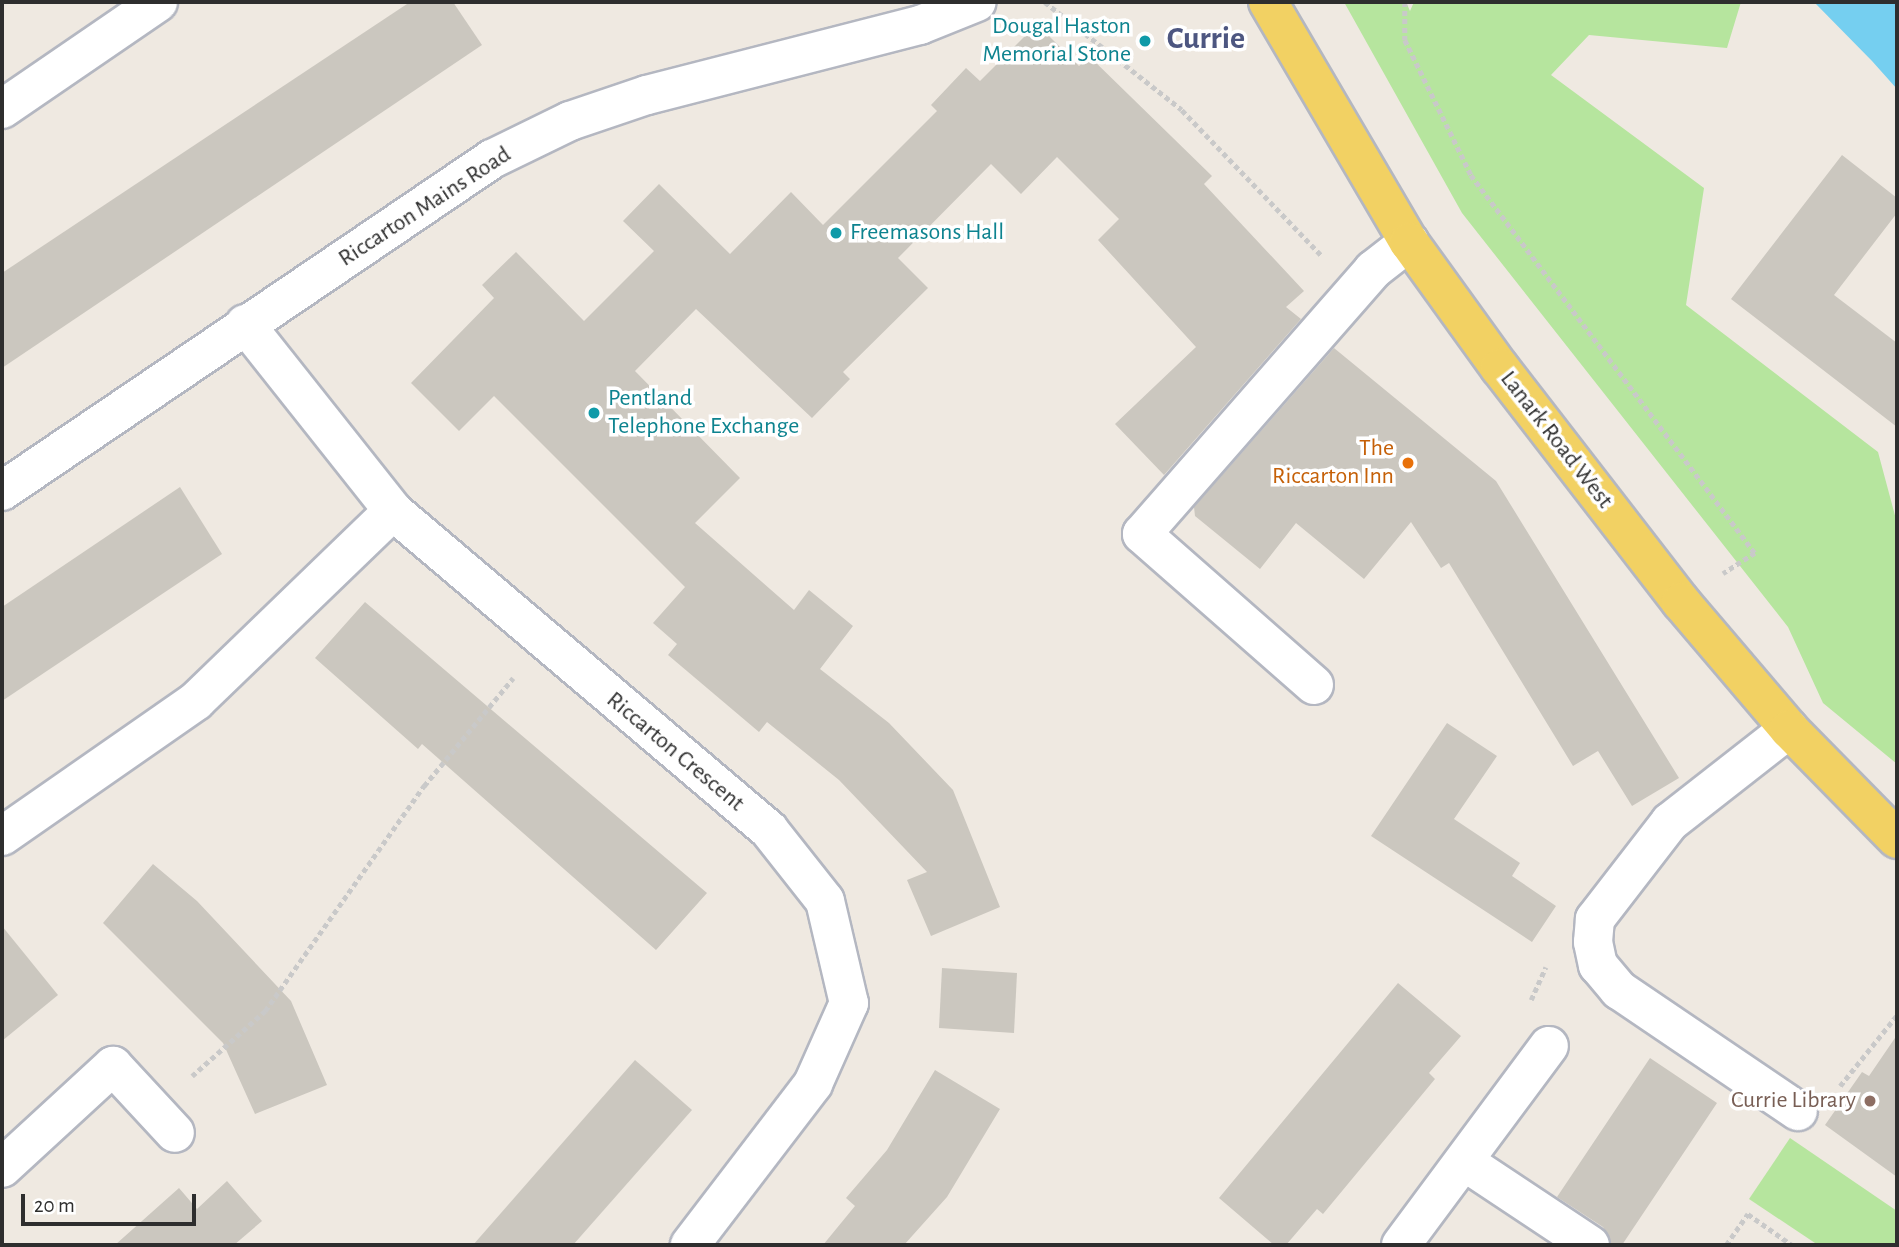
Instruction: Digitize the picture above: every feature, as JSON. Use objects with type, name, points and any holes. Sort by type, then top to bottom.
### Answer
[{"type":"main road","name":"Lanark Road West","points":[[1268,2],[1409,242],[1681,602],[1789,729],[1897,839]]},
{"type":"street","points":[[2,109],[158,2]]},
{"type":"street","name":"Riccarton Mains Road","points":[[2,491],[492,159],[570,121],[648,95],[920,25],[977,2]]},
{"type":"street","points":[[1314,685],[1142,534],[1356,291],[1409,242]]},
{"type":"street","name":"Riccarton Crescent","points":[[245,324],[393,511],[542,643],[769,830],[825,901],[849,1003],[813,1084],[690,1245]]},
{"type":"street","points":[[2,836],[196,701],[393,511]]},
{"type":"street","points":[[1789,729],[1670,822],[1595,919],[1593,942],[1598,965],[1619,990],[1798,1111]]},
{"type":"street","points":[[1401,1245],[1549,1046]]},
{"type":"street","points":[[2,1168],[113,1066],[164,1121]]},
{"type":"street","points":[[1465,1162],[1590,1245]]},
{"type":"path","points":[[1045,2],[1182,110],[1356,291]]},
{"type":"path","points":[[1405,2],[1405,40],[1471,176],[1755,553],[1681,602]]},
{"type":"path","points":[[164,1121],[265,1011],[424,786],[542,643]]},
{"type":"path","points":[[1529,1004],[1547,964]]},
{"type":"path","points":[[1798,1111],[1822,1108],[1897,1015]]},
{"type":"path","points":[[1726,1245],[1748,1214],[1792,1245]]},
{"type":"green space","points":[[1344,2],[1406,2],[1410,11],[1414,2],[1741,2],[1727,48],[1589,35],[1551,75],[1704,188],[1686,305],[1878,452],[1897,523],[1897,764],[1823,703],[1788,627],[1462,213]]},
{"type":"green space","points":[[1790,1138],[1897,1211],[1897,1245],[1818,1245],[1749,1199]]},
{"type":"water","points":[[1814,2],[1897,2],[1897,89],[1872,61]]},
{"type":"building","points":[[410,2],[453,2],[482,45],[2,368],[2,273]]},
{"type":"building","points":[[1037,24],[1079,66],[1089,56],[1212,176],[1204,184],[1304,291],[1286,307],[1301,319],[1164,475],[1115,424],[1196,347],[1098,240],[1119,219],[1057,157],[1021,194],[991,164],[898,258],[928,288],[843,372],[850,379],[812,418],[696,309],[635,371],[740,478],[695,523],[794,610],[809,590],[853,626],[820,669],[889,723],[953,790],[1000,907],[931,936],[907,880],[927,872],[839,780],[767,722],[759,732],[668,655],[677,644],[653,623],[685,587],[494,396],[459,431],[411,383],[494,298],[482,285],[516,252],[584,321],[654,251],[623,221],[659,184],[730,254],[791,192],[823,225],[937,111],[931,105],[966,68],[980,81]]},
{"type":"building","points":[[1842,155],[1897,198],[1897,213],[1834,295],[1897,343],[1897,427],[1731,299]]},
{"type":"building","points":[[1334,348],[1496,481],[1679,778],[1632,806],[1598,751],[1573,766],[1449,563],[1441,568],[1411,522],[1364,579],[1296,523],[1260,569],[1195,516],[1194,507]]},
{"type":"building","points":[[180,487],[222,554],[2,701],[2,607]]},
{"type":"building","points":[[365,602],[707,893],[656,950],[422,744],[418,749],[315,658]]},
{"type":"building","points":[[1447,723],[1497,756],[1454,819],[1520,863],[1512,876],[1556,906],[1532,942],[1371,836]]},
{"type":"building","points":[[153,864],[197,901],[291,1001],[327,1085],[255,1114],[223,1043],[103,923]]},
{"type":"building","points":[[2,926],[58,995],[2,1041]]},
{"type":"building","points":[[942,968],[1017,973],[1014,1033],[939,1028]]},
{"type":"building","points":[[1398,983],[1461,1036],[1429,1073],[1435,1079],[1323,1214],[1317,1209],[1286,1245],[1274,1245],[1219,1198]]},
{"type":"building","name":"Currie Library","points":[[1897,1035],[1897,1177],[1825,1125],[1862,1072],[1869,1076]]},
{"type":"building","points":[[1650,1058],[1717,1103],[1622,1245],[1612,1245],[1603,1227],[1557,1197]]},
{"type":"building","points":[[635,1060],[692,1110],[573,1245],[473,1245]]},
{"type":"building","points":[[935,1070],[1000,1109],[947,1197],[904,1245],[823,1245],[855,1206],[846,1198],[887,1150]]},
{"type":"building","points":[[227,1181],[262,1221],[234,1245],[115,1245],[179,1188],[197,1209]]},
{"type":"place","name":"Dougal Haston Memorial Stone","points":[[1145,41]]},
{"type":"place","name":"Freemasons Hall","points":[[836,233]]},
{"type":"place","name":"Pentland Telephone Exchange","points":[[594,413]]},
{"type":"place","name":"The Riccarton Inn","points":[[1408,463]]},
{"type":"place","name":"Currie Library","points":[[1870,1101]]},
{"type":"district","name":"Currie","points":[[1206,38]]}]
